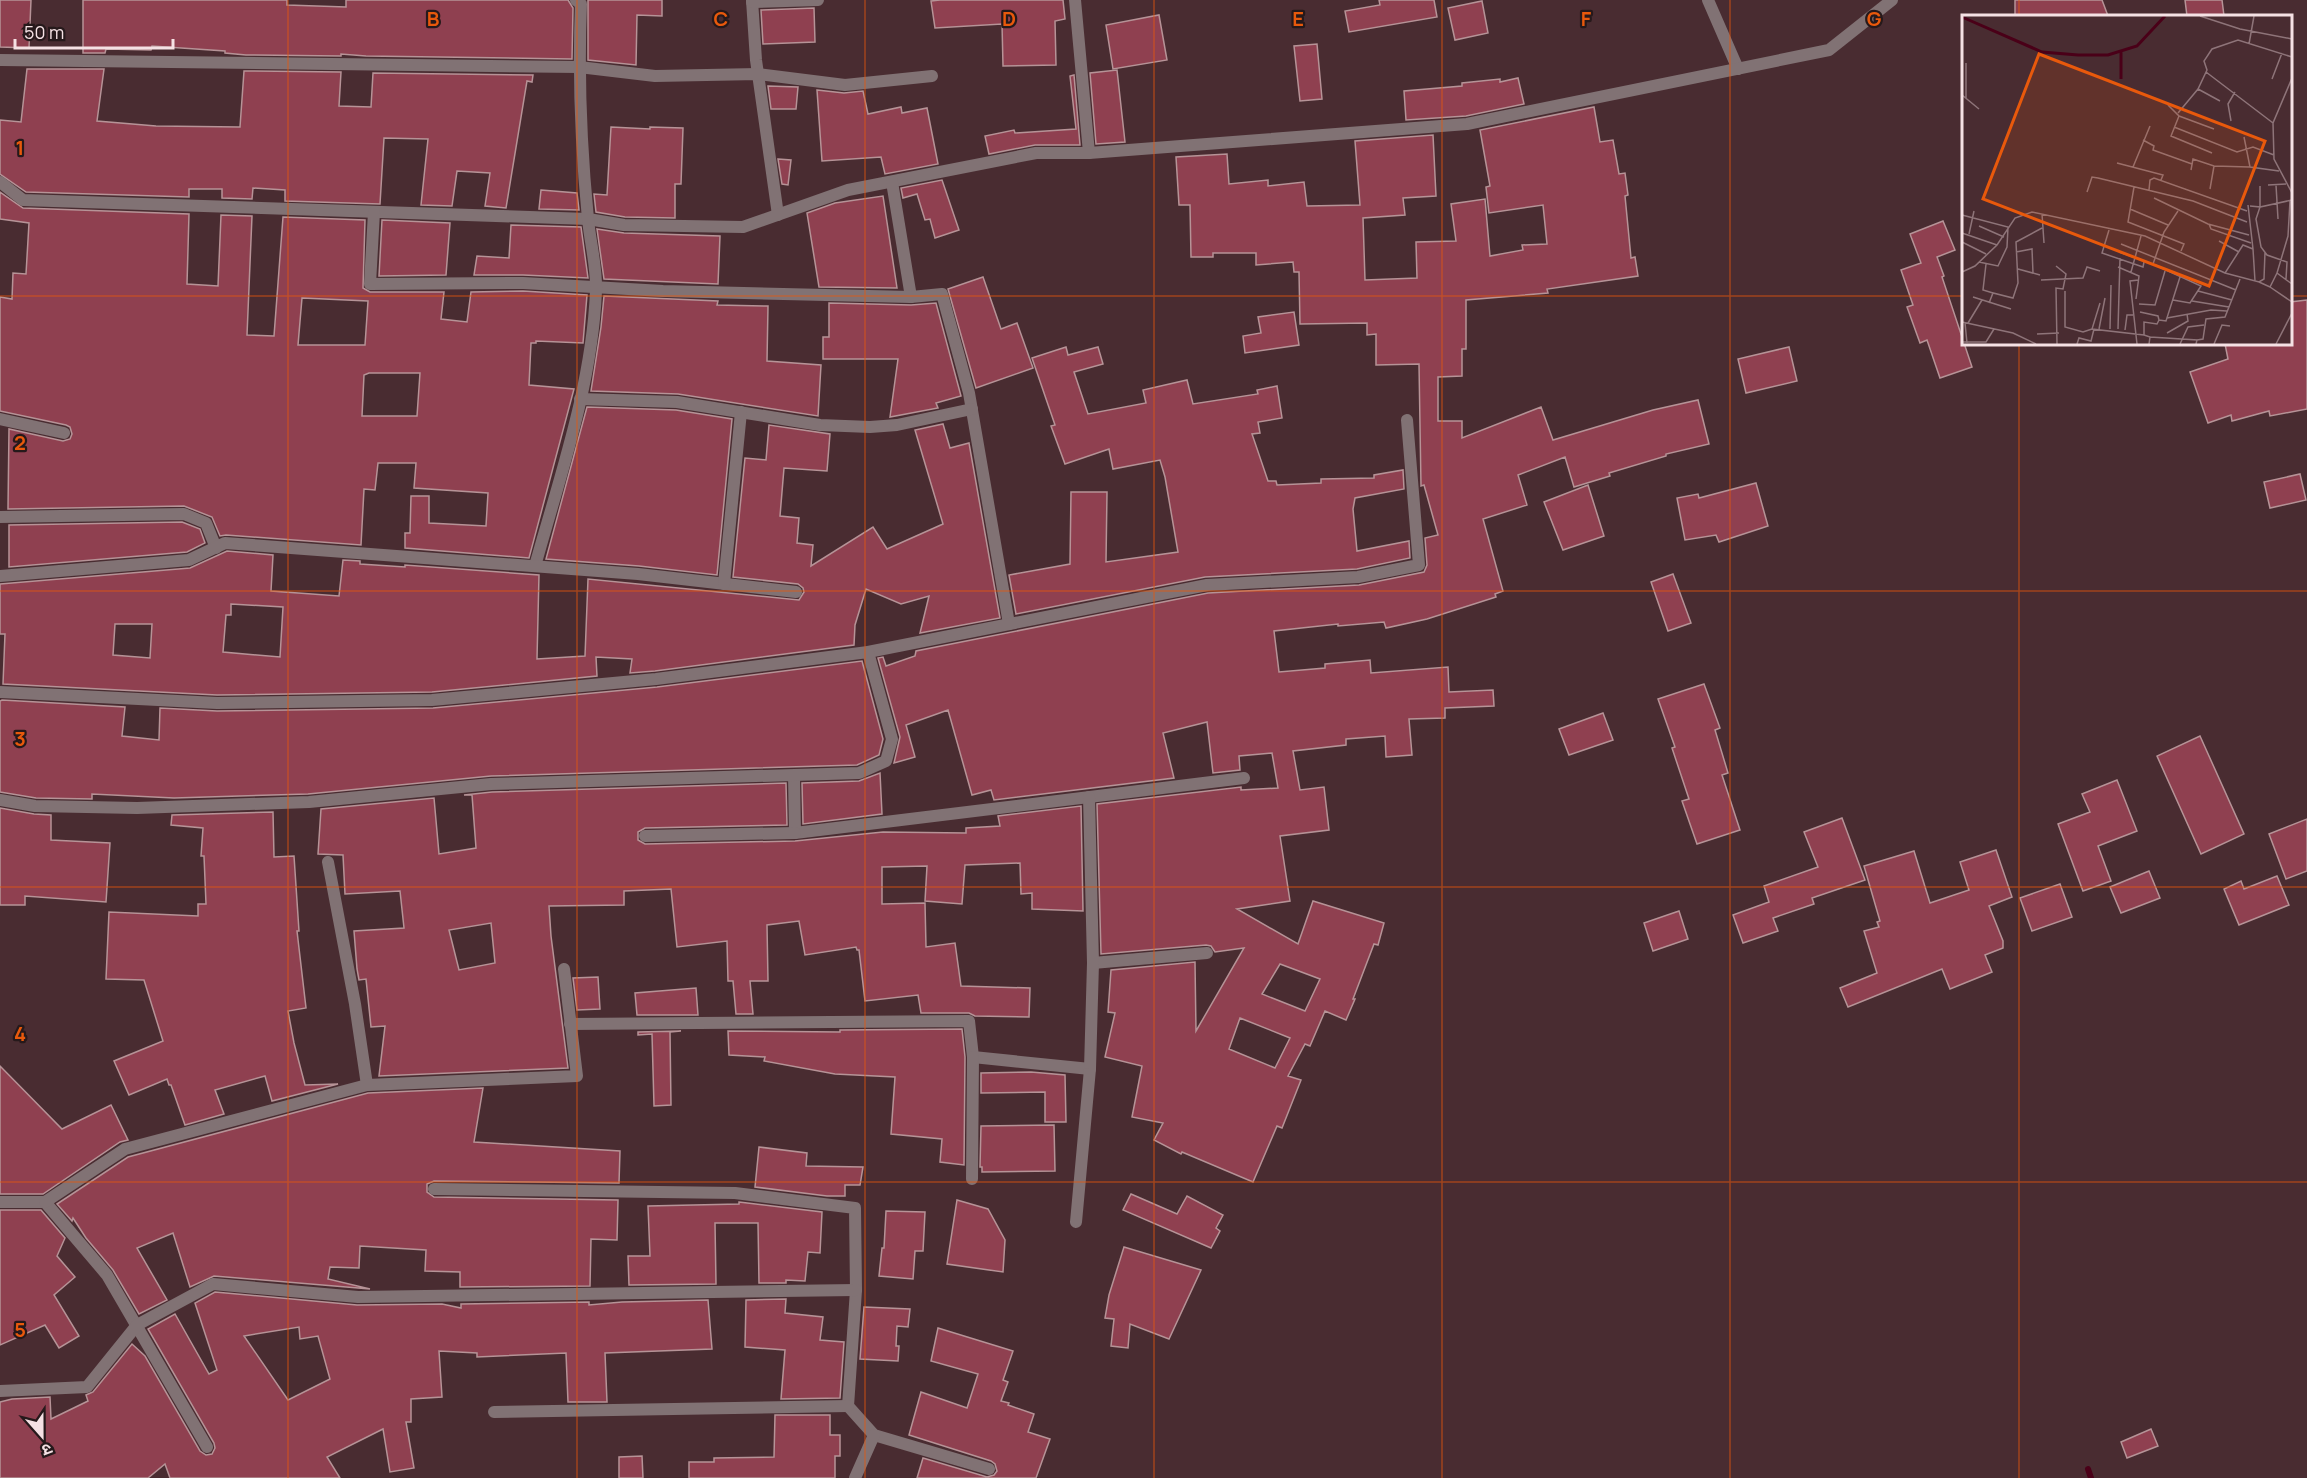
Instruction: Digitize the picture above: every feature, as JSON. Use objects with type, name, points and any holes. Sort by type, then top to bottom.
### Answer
[{"type":"street","points":[[535,566],[580,399],[592,339],[596,287],[588,219],[579,67],[581,4],[576,0]]},
{"type":"street","points":[[778,215],[758,74],[752,1],[818,0]]},
{"type":"street","points":[[1075,0],[1089,153]]},
{"type":"street","points":[[1708,0],[1738,69]]},
{"type":"street","points":[[0,182],[23,200],[588,219],[624,225],[743,227],[848,190],[1036,153],[1089,153],[1467,124],[1829,50],[1892,0]]},
{"type":"street","points":[[0,60],[579,67],[655,76],[758,74],[845,85],[932,76]]},
{"type":"street","points":[[892,182],[911,297]]},
{"type":"street","points":[[374,212],[370,284],[523,283],[663,291],[911,297],[942,294],[972,409],[1010,624]]},
{"type":"street","points":[[580,399],[648,400],[820,425],[870,428],[897,425],[972,409]]},
{"type":"street","points":[[724,584],[741,412]]},
{"type":"street","points":[[0,419],[64,434]]},
{"type":"street","points":[[0,692],[217,703],[432,700],[656,679],[868,652],[1207,585],[1358,578],[1419,565],[1407,420]]},
{"type":"street","points":[[0,517],[184,514],[206,523],[216,548]]},
{"type":"street","points":[[0,576],[189,560],[225,543],[638,574],[796,592]]},
{"type":"street","points":[[0,800],[35,806],[137,808],[309,802],[491,784],[859,773],[886,761],[892,739],[868,652]]},
{"type":"street","points":[[794,776],[795,833]]},
{"type":"street","points":[[645,836],[795,833],[1244,778]]},
{"type":"street","points":[[1076,1222],[1090,1069],[1093,963],[1089,797]]},
{"type":"street","points":[[328,862],[355,1004],[367,1084]]},
{"type":"street","points":[[1093,963],[1207,953]]},
{"type":"street","points":[[0,1202],[45,1202],[125,1149],[367,1084],[578,1076],[564,969]]},
{"type":"street","points":[[570,1024],[969,1021],[973,1057],[972,1179]]},
{"type":"street","points":[[973,1057],[1090,1069]]},
{"type":"street","points":[[434,1189],[735,1193],[855,1208],[856,1290],[848,1406],[874,1436],[988,1469]]},
{"type":"street","points":[[45,1202],[107,1275],[207,1447]]},
{"type":"street","points":[[0,1391],[87,1387],[136,1325],[213,1284],[358,1298],[856,1290]]},
{"type":"street","points":[[494,1412],[848,1406]]},
{"type":"street","points":[[855,1478],[874,1436]]},
{"type":"building","points":[[0,0],[31,0],[29,48],[0,47]]},
{"type":"building","points":[[83,0],[287,0],[287,5],[346,7],[346,0],[568,0],[573,8],[572,59],[341,54],[341,56],[246,55],[225,53],[225,51],[152,46],[151,50],[106,49],[105,53],[83,53]]},
{"type":"building","points":[[588,0],[662,0],[662,16],[637,15],[636,65],[588,60]]},
{"type":"building","points":[[1063,0],[1065,19],[1055,21],[1056,65],[1003,66],[1002,24],[935,28],[931,1]]},
{"type":"building","points":[[1379,0],[1434,0],[1437,17],[1349,32],[1345,11],[1380,5]]},
{"type":"building","points":[[2015,0],[2102,0],[2108,15],[2015,15]]},
{"type":"building","points":[[2185,0],[2222,0],[2224,15],[2187,15]]},
{"type":"building","points":[[1482,1],[1488,33],[1455,40],[1448,8]]},
{"type":"building","points":[[814,8],[815,42],[763,44],[761,10]]},
{"type":"building","points":[[1159,15],[1167,60],[1113,69],[1106,25]]},
{"type":"building","points":[[1317,44],[1322,99],[1300,101],[1294,46]]},
{"type":"building","points":[[27,69],[104,69],[97,121],[156,126],[240,127],[244,71],[341,72],[339,106],[371,107],[373,73],[533,75],[532,82],[527,81],[506,208],[485,206],[490,173],[457,171],[452,206],[421,205],[428,139],[384,138],[380,204],[285,201],[285,190],[253,188],[252,199],[222,198],[222,189],[189,189],[189,197],[26,192],[0,174],[0,120],[21,122]]},
{"type":"building","points":[[1117,70],[1125,142],[1096,144],[1090,73]]},
{"type":"building","points":[[1074,75],[1080,145],[1035,145],[989,154],[985,136],[1014,130],[1015,133],[1076,129],[1070,76]]},
{"type":"building","points":[[1518,78],[1524,104],[1466,116],[1406,120],[1404,91],[1462,86],[1462,83],[1500,79],[1500,82]]},
{"type":"building","points":[[768,86],[798,87],[796,109],[771,109]]},
{"type":"building","points":[[817,90],[844,93],[863,91],[868,114],[901,107],[902,113],[927,108],[938,164],[885,174],[881,157],[822,161]]},
{"type":"building","points":[[1594,107],[1600,142],[1613,140],[1619,174],[1625,173],[1631,258],[1635,257],[1638,276],[1547,289],[1548,293],[1466,300],[1466,349],[1462,349],[1462,376],[1438,377],[1438,421],[1462,421],[1462,438],[1541,407],[1553,440],[1653,410],[1698,400],[1709,444],[1666,454],[1666,456],[1609,473],[1610,476],[1574,487],[1565,457],[1518,475],[1527,505],[1483,519],[1503,591],[1495,594],[1496,597],[1427,619],[1386,628],[1384,622],[1274,631],[1279,672],[1325,668],[1325,664],[1370,660],[1371,673],[1448,667],[1449,692],[1493,690],[1494,706],[1445,708],[1445,718],[1409,719],[1412,755],[1386,757],[1385,736],[1346,739],[1346,745],[1293,751],[1300,790],[1324,787],[1329,830],[1280,836],[1290,901],[1237,909],[1298,944],[1313,901],[1384,923],[1378,945],[1374,944],[1346,1020],[1325,1011],[1310,1046],[1305,1044],[1288,1076],[1301,1080],[1282,1128],[1277,1126],[1253,1182],[1182,1152],[1181,1154],[1154,1140],[1163,1123],[1132,1117],[1142,1066],[1105,1057],[1115,1013],[1108,1012],[1111,970],[1195,962],[1196,1031],[1244,948],[1215,952],[1211,946],[1206,945],[1101,954],[1097,804],[1241,787],[1241,790],[1278,788],[1272,753],[1239,756],[1240,770],[1213,773],[1207,722],[1163,733],[1174,778],[994,800],[991,790],[972,795],[948,710],[906,725],[915,757],[894,763],[900,737],[878,658],[883,657],[886,666],[915,656],[916,651],[1208,593],[1359,585],[1424,572],[1427,565],[1425,538],[1438,535],[1424,485],[1421,486],[1419,364],[1376,365],[1376,334],[1367,335],[1367,323],[1300,324],[1299,272],[1294,272],[1293,262],[1256,265],[1256,253],[1213,253],[1213,257],[1191,257],[1190,205],[1179,205],[1176,157],[1227,154],[1229,184],[1268,180],[1268,186],[1304,182],[1307,206],[1360,205],[1355,141],[1433,135],[1436,196],[1403,198],[1405,215],[1363,218],[1365,280],[1417,278],[1416,242],[1456,241],[1451,204],[1485,199],[1490,256],[1523,250],[1522,245],[1547,244],[1543,205],[1489,213],[1486,187],[1490,186],[1480,130]],"holes":[[[1280,964],[1320,979],[1305,1011],[1262,994]],[[1240,1018],[1290,1038],[1275,1068],[1229,1049]]]},
{"type":"building","points":[[611,127],[683,128],[681,184],[675,184],[675,218],[625,217],[596,212],[594,194],[607,195]]},
{"type":"building","points":[[778,159],[791,160],[788,185],[782,184]]},
{"type":"building","points":[[942,180],[959,230],[935,238],[930,219],[925,220],[917,194],[903,198],[901,188]]},
{"type":"building","points":[[541,190],[577,193],[579,210],[539,209]]},
{"type":"building","points":[[0,192],[23,208],[189,214],[187,284],[218,286],[221,215],[252,216],[247,335],[274,336],[283,217],[365,220],[363,288],[370,292],[444,292],[441,319],[467,322],[471,292],[523,291],[587,295],[583,343],[536,341],[536,343],[531,343],[529,385],[574,389],[529,558],[405,548],[405,533],[410,533],[411,496],[429,496],[429,523],[486,526],[488,493],[414,488],[416,463],[378,463],[375,490],[364,489],[361,545],[220,536],[212,517],[184,506],[8,509],[9,429],[63,441],[70,439],[72,434],[70,427],[66,425],[0,411],[0,297],[12,299],[13,273],[26,274],[29,223],[0,219]],"holes":[[[302,298],[368,301],[365,345],[298,345]],[[369,373],[420,373],[417,416],[362,416],[364,375]]]},
{"type":"building","points":[[883,196],[897,288],[819,287],[807,213],[835,203]]},
{"type":"building","points":[[382,220],[450,223],[446,275],[379,276]]},
{"type":"building","points":[[1943,221],[1955,250],[1937,257],[1962,337],[1962,345],[1965,345],[1972,367],[1940,378],[1927,340],[1920,343],[1907,307],[1913,305],[1901,270],[1921,263],[1910,234]]},
{"type":"building","points":[[511,225],[581,227],[588,278],[474,275],[477,256],[509,258]]},
{"type":"building","points":[[597,229],[624,233],[720,236],[718,284],[604,279]]},
{"type":"building","points":[[983,277],[1001,329],[1017,323],[1033,368],[976,388],[948,289]]},
{"type":"building","points":[[604,296],[718,301],[717,305],[768,306],[767,361],[821,365],[818,416],[678,394],[591,391]]},
{"type":"building","points":[[2307,300],[2307,409],[2270,416],[2269,411],[2232,421],[2231,415],[2208,423],[2190,372],[2228,359],[2225,345],[2292,345],[2292,302]]},
{"type":"building","points":[[829,303],[911,305],[936,303],[961,396],[936,403],[938,408],[890,417],[898,359],[823,359],[823,337],[829,337]]},
{"type":"building","points":[[1294,312],[1299,345],[1245,353],[1243,336],[1261,333],[1258,317]]},
{"type":"building","points":[[1066,347],[1068,355],[1098,347],[1103,364],[1074,372],[1088,414],[1146,403],[1143,390],[1187,380],[1193,404],[1258,394],[1257,390],[1277,386],[1282,418],[1258,422],[1260,433],[1252,434],[1268,481],[1276,481],[1277,485],[1321,483],[1321,479],[1374,478],[1374,475],[1403,470],[1404,489],[1355,498],[1353,509],[1357,551],[1409,541],[1410,558],[1357,569],[1205,577],[1016,614],[1009,575],[1070,564],[1071,492],[1107,492],[1106,562],[1178,552],[1160,460],[1113,469],[1109,449],[1065,464],[1051,426],[1055,425],[1032,358]]},
{"type":"building","points":[[1789,347],[1797,381],[1746,393],[1738,359]]},
{"type":"building","points":[[587,407],[676,410],[732,419],[717,575],[546,559]]},
{"type":"building","points":[[943,424],[950,448],[969,443],[1000,618],[920,633],[929,596],[901,604],[866,589],[855,625],[854,645],[655,671],[630,673],[632,659],[596,657],[597,676],[432,692],[217,695],[3,684],[5,634],[0,634],[0,584],[190,568],[227,551],[273,555],[271,591],[339,596],[343,560],[360,561],[360,564],[539,575],[537,659],[585,656],[588,579],[799,600],[804,592],[798,584],[733,577],[745,458],[766,460],[769,425],[830,434],[827,471],[784,468],[780,516],[799,518],[797,543],[813,545],[811,566],[873,527],[887,549],[943,524],[915,430]],"holes":[[[231,604],[283,607],[280,657],[223,652],[226,615],[231,615]],[[115,624],[152,624],[150,658],[113,655]]]},
{"type":"building","points":[[2300,474],[2306,500],[2270,508],[2264,482]]},
{"type":"building","points":[[1756,483],[1768,526],[1719,542],[1716,535],[1685,540],[1677,498],[1698,494],[1699,498]]},
{"type":"building","points":[[1588,485],[1604,536],[1563,550],[1544,502]]},
{"type":"building","points":[[182,522],[200,529],[205,543],[187,552],[9,567],[9,525]]},
{"type":"building","points":[[1673,574],[1691,623],[1668,631],[1651,582]]},
{"type":"building","points":[[862,661],[883,739],[879,755],[857,765],[491,776],[308,794],[174,798],[92,794],[92,799],[36,798],[0,792],[0,701],[2,700],[125,707],[122,736],[159,740],[160,708],[217,711],[433,708],[657,687]]},
{"type":"building","points":[[1704,684],[1720,728],[1715,730],[1728,773],[1722,775],[1740,830],[1697,844],[1682,801],[1689,799],[1672,748],[1675,747],[1658,699]]},
{"type":"building","points":[[1603,713],[1613,740],[1569,755],[1559,729]]},
{"type":"building","points":[[2200,736],[2244,834],[2201,854],[2157,756]]},
{"type":"building","points":[[880,773],[882,814],[803,824],[802,783],[859,781]]},
{"type":"building","points":[[2117,780],[2137,831],[2098,846],[2111,881],[2083,891],[2058,824],[2090,812],[2082,794]]},
{"type":"building","points":[[786,783],[787,825],[645,828],[638,832],[638,840],[645,844],[795,841],[883,832],[966,833],[966,828],[1000,826],[998,816],[1081,806],[1083,911],[1032,909],[1032,893],[1021,894],[1020,863],[965,865],[962,904],[925,901],[927,866],[882,867],[882,904],[925,903],[926,947],[955,943],[961,986],[1030,988],[1029,1017],[921,1013],[918,995],[865,1001],[859,950],[856,947],[805,955],[799,921],[767,925],[768,981],[750,981],[753,1014],[736,1014],[733,981],[728,981],[727,941],[677,947],[671,889],[624,891],[624,905],[549,906],[568,1068],[379,1076],[385,1026],[371,1027],[366,979],[359,980],[357,969],[354,931],[404,928],[400,891],[345,894],[343,855],[318,854],[321,809],[434,798],[439,854],[476,848],[472,795],[464,795],[492,792]],"holes":[[[491,923],[495,963],[459,970],[449,930]]]},
{"type":"building","points":[[0,808],[51,815],[51,840],[110,843],[106,902],[25,896],[25,905],[0,905]]},
{"type":"building","points":[[273,812],[274,857],[294,856],[299,931],[297,931],[306,1008],[288,1011],[294,1043],[305,1085],[338,1084],[272,1101],[265,1076],[215,1090],[224,1114],[185,1125],[167,1079],[129,1095],[114,1061],[163,1041],[144,980],[106,979],[109,912],[198,916],[198,904],[206,904],[204,856],[201,856],[203,828],[171,825],[172,815]]},
{"type":"building","points":[[1842,818],[1865,880],[1812,898],[1814,904],[1773,918],[1778,931],[1743,943],[1733,915],[1769,902],[1764,886],[1818,867],[1804,832]]},
{"type":"building","points":[[2307,819],[2307,871],[2286,879],[2269,834]]},
{"type":"building","points":[[1996,850],[2012,897],[1989,906],[2003,941],[2003,948],[1985,955],[1992,972],[1950,989],[1942,969],[1848,1007],[1840,988],[1877,973],[1864,931],[1879,927],[1877,922],[1880,921],[1864,866],[1914,851],[1930,903],[1969,890],[1960,862]]},
{"type":"building","points":[[2149,871],[2160,898],[2121,913],[2110,887]]},
{"type":"building","points":[[2277,876],[2289,905],[2239,925],[2224,889],[2241,881],[2244,889]]},
{"type":"building","points":[[2060,884],[2072,917],[2032,931],[2020,898]]},
{"type":"building","points":[[1679,911],[1688,939],[1653,951],[1644,923]]},
{"type":"building","points":[[598,977],[600,1009],[577,1010],[573,978]]},
{"type":"building","points":[[696,988],[698,1015],[637,1015],[635,993]]},
{"type":"building","points":[[962,1029],[965,1057],[964,1165],[940,1162],[942,1139],[891,1134],[895,1077],[835,1074],[764,1061],[765,1057],[729,1055],[728,1031],[840,1032],[840,1030]]},
{"type":"building","points":[[681,1031],[670,1032],[671,1105],[654,1106],[652,1034],[638,1035],[638,1032]]},
{"type":"building","points":[[0,1066],[62,1129],[111,1105],[128,1140],[120,1142],[43,1194],[0,1194]]},
{"type":"building","points":[[1031,1072],[1065,1075],[1066,1122],[1045,1122],[1045,1092],[981,1093],[981,1073]]},
{"type":"building","points":[[483,1088],[474,1142],[620,1151],[619,1183],[434,1181],[427,1184],[427,1192],[434,1197],[618,1200],[617,1240],[591,1239],[590,1286],[460,1287],[460,1272],[425,1271],[426,1250],[360,1246],[359,1268],[330,1267],[328,1279],[370,1289],[214,1276],[190,1287],[173,1233],[137,1248],[167,1300],[139,1314],[113,1270],[86,1238],[73,1218],[72,1221],[57,1204],[128,1157],[368,1093]]},
{"type":"building","points":[[1054,1125],[1055,1171],[982,1172],[982,1167],[980,1167],[981,1126]]},
{"type":"building","points":[[759,1147],[807,1153],[806,1166],[863,1167],[860,1185],[845,1185],[845,1196],[755,1187]]},
{"type":"building","points":[[1131,1194],[1177,1214],[1187,1196],[1223,1215],[1216,1228],[1220,1231],[1211,1248],[1123,1210]]},
{"type":"building","points":[[957,1200],[988,1209],[1005,1240],[1003,1272],[947,1264]]},
{"type":"building","points":[[739,1202],[822,1212],[820,1253],[808,1252],[805,1281],[786,1280],[786,1283],[759,1283],[758,1223],[715,1223],[716,1284],[629,1285],[628,1256],[650,1256],[648,1206],[739,1204]]},
{"type":"building","points":[[0,1210],[41,1210],[65,1238],[57,1256],[75,1277],[54,1295],[79,1336],[59,1348],[45,1325],[0,1345]]},
{"type":"building","points":[[886,1211],[925,1212],[923,1251],[915,1251],[913,1279],[879,1276],[882,1248],[884,1248]]},
{"type":"building","points":[[1124,1247],[1201,1270],[1169,1339],[1130,1324],[1128,1348],[1111,1346],[1114,1319],[1105,1318],[1109,1295]]},
{"type":"building","points":[[215,1292],[357,1305],[442,1304],[461,1308],[461,1304],[589,1302],[589,1305],[708,1300],[712,1349],[605,1353],[607,1402],[568,1402],[566,1353],[477,1357],[477,1353],[439,1351],[442,1397],[411,1399],[411,1422],[406,1422],[414,1468],[390,1472],[383,1429],[327,1457],[340,1478],[170,1478],[165,1464],[148,1478],[0,1478],[0,1402],[50,1397],[51,1419],[88,1401],[86,1395],[93,1392],[132,1344],[145,1356],[200,1451],[206,1455],[212,1454],[215,1448],[214,1443],[148,1329],[175,1314],[209,1374],[217,1370],[195,1303]],"holes":[[[299,1327],[300,1339],[318,1336],[330,1379],[288,1400],[244,1336]]]},
{"type":"building","points":[[786,1299],[785,1313],[823,1317],[820,1340],[844,1342],[840,1398],[781,1399],[785,1350],[745,1347],[746,1300]]},
{"type":"building","points":[[864,1307],[910,1309],[908,1327],[897,1326],[898,1361],[860,1359]]},
{"type":"building","points":[[938,1328],[1013,1351],[1003,1380],[1008,1382],[1001,1401],[1034,1414],[1028,1432],[1050,1439],[1036,1478],[917,1478],[923,1458],[987,1477],[994,1475],[997,1471],[995,1464],[991,1461],[909,1435],[921,1392],[967,1408],[978,1374],[931,1361]]},
{"type":"building","points":[[775,1415],[830,1415],[830,1435],[840,1435],[840,1456],[835,1456],[835,1478],[689,1478],[689,1462],[714,1462],[714,1458],[774,1457]]},
{"type":"building","points":[[2151,1429],[2158,1446],[2127,1458],[2121,1442]]},
{"type":"building","points":[[642,1456],[643,1478],[619,1478],[619,1457]]},
{"type":"waterway","points":[[2088,1469],[2091,1478]]}]
